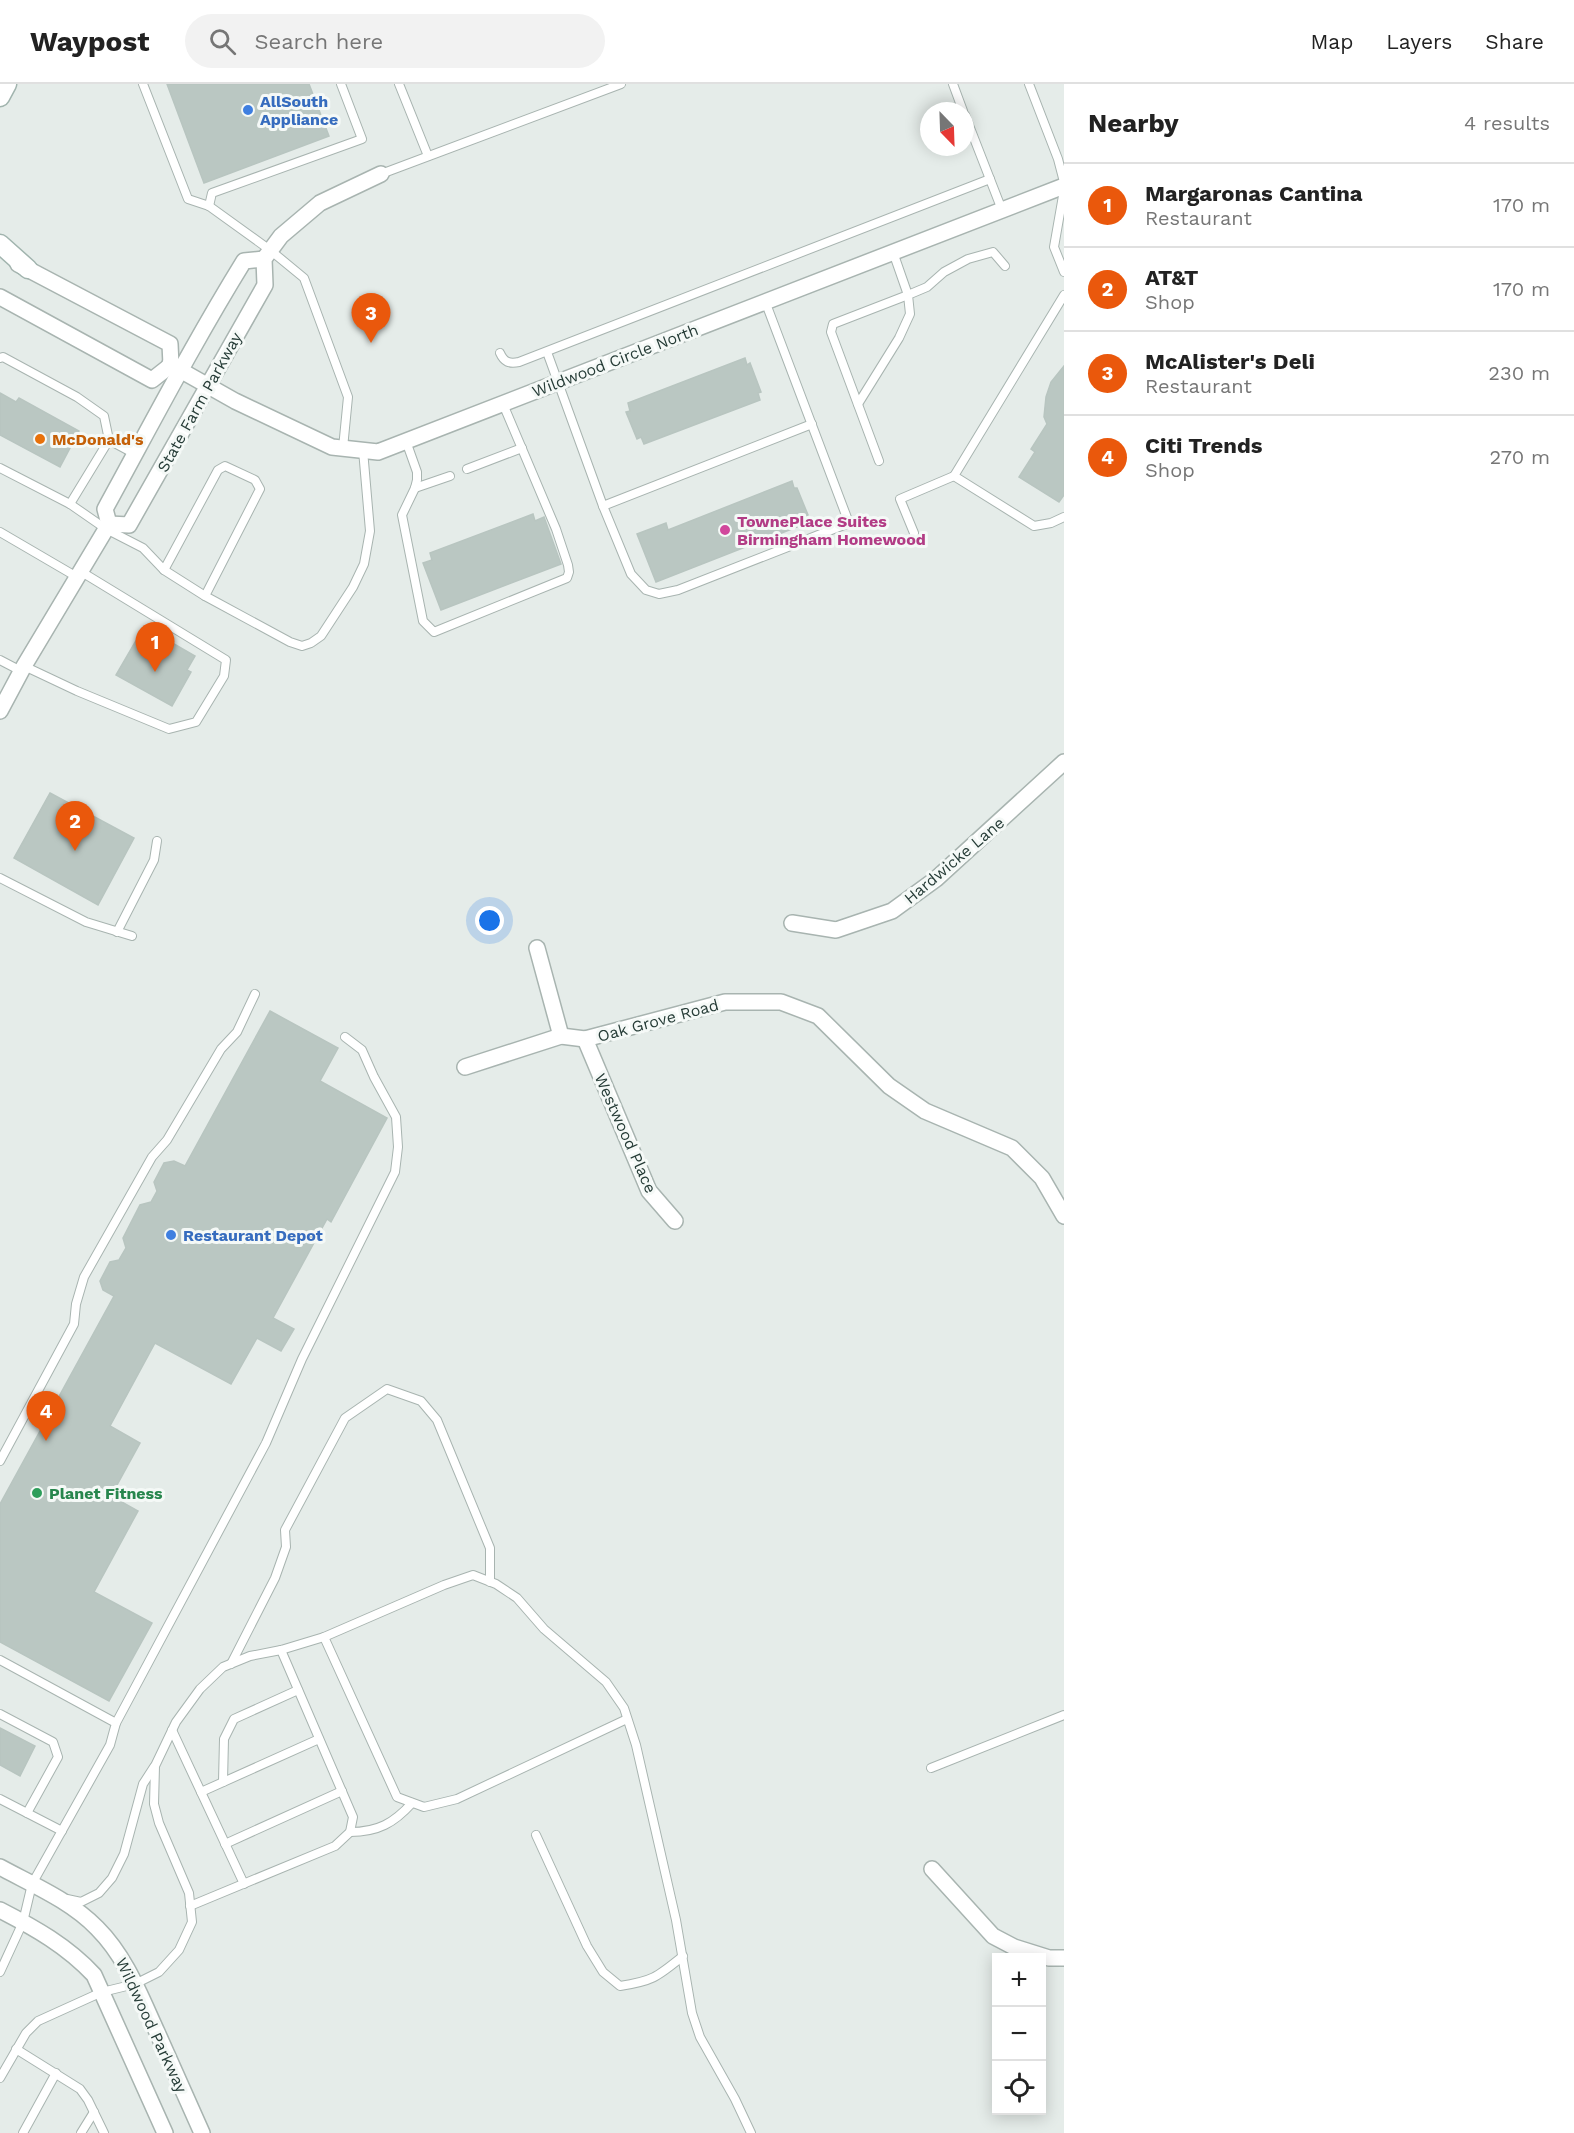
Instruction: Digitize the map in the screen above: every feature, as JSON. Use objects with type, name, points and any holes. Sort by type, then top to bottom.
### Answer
[{"type":"main road","points":[[0,97],[7,84]]},
{"type":"main road","points":[[0,244],[28,269]]},
{"type":"street","name":"State Farm Parkway","points":[[108,526],[129,525],[266,285],[267,255],[281,236],[320,203],[381,174]]},
{"type":"street","name":"Wildwood Circle North","points":[[176,368],[332,447],[378,452],[1064,186]]},
{"type":"street","points":[[0,254],[170,344],[176,368],[152,380],[0,297]]},
{"type":"street","name":"State Farm Parkway","points":[[0,711],[22,668],[108,526],[105,508],[135,454],[176,368],[244,261],[267,255]]},
{"type":"street","name":"Hardwicke Lane","points":[[792,923],[836,930],[892,911],[944,873],[1064,762]]},
{"type":"street","points":[[537,948],[561,1036]]},
{"type":"street","name":"Oak Grove Road","points":[[465,1067],[561,1036],[585,1039],[725,1002],[781,1002],[818,1016],[889,1086],[925,1111],[1012,1148],[1042,1178],[1064,1216]]},
{"type":"street","name":"Westwood Place","points":[[585,1039],[649,1191],[675,1221]]},
{"type":"street","name":"Wildwood Parkway","points":[[0,1867],[56,1897],[96,1927],[118,1953],[135,1984],[202,2133]]},
{"type":"street","points":[[932,1869],[993,1936],[1014,1947],[1049,1958],[1064,1958]]},
{"type":"street","name":"Wildwood Parkway","points":[[0,1910],[56,1941],[78,1958],[94,1975],[165,2133]]},
{"type":"lane","points":[[143,84],[188,199],[209,206],[267,255],[304,278],[348,397],[343,448]]},
{"type":"lane","points":[[209,206],[212,194],[362,139],[341,84]]},
{"type":"lane","points":[[399,84],[428,156]]},
{"type":"lane","points":[[381,174],[621,84]]},
{"type":"lane","points":[[953,84],[960,102]]},
{"type":"lane","points":[[1029,84],[1058,159],[1064,186],[1054,247],[1064,272]]},
{"type":"lane","points":[[974,138],[1002,210]]},
{"type":"lane","points":[[500,353],[503,359],[510,364],[547,352],[990,179]]},
{"type":"lane","points":[[858,404],[899,338],[910,314],[908,295],[893,252]]},
{"type":"lane","points":[[879,461],[831,332],[833,324],[927,287],[944,272],[968,259],[993,252],[1005,266]]},
{"type":"lane","points":[[914,533],[900,499],[954,476],[1064,296]]},
{"type":"lane","points":[[547,352],[603,506],[631,574],[646,590],[659,594],[678,590],[849,524],[765,302]]},
{"type":"lane","points":[[0,358],[3,357],[77,397],[104,416],[109,440],[70,504]]},
{"type":"lane","points":[[406,441],[417,472],[415,488],[402,515],[423,621],[434,632],[567,578],[569,572],[559,538],[503,404]]},
{"type":"lane","points":[[603,506],[812,424]]},
{"type":"lane","points":[[109,440],[135,454]]},
{"type":"lane","points":[[467,469],[522,448]]},
{"type":"lane","points":[[0,468],[108,526],[143,548],[164,570],[205,596],[290,642],[302,646],[321,636],[353,587],[364,564],[370,531],[363,450]]},
{"type":"lane","points":[[164,570],[218,470],[225,466],[255,480],[260,489],[205,596]]},
{"type":"lane","points":[[415,488],[450,476]]},
{"type":"lane","points":[[954,476],[1034,526],[1051,524],[1064,517]]},
{"type":"lane","points":[[0,532],[78,574],[226,660],[224,676],[196,722],[170,729],[0,660]]},
{"type":"lane","points":[[117,932],[153,860],[157,841]]},
{"type":"lane","points":[[0,878],[86,922],[132,936]]},
{"type":"lane","points":[[0,1461],[74,1324],[76,1304],[84,1277],[152,1157],[167,1140],[221,1048],[237,1032],[255,994]]},
{"type":"lane","points":[[0,1972],[23,1922],[32,1884],[110,1745],[116,1723],[266,1443],[302,1359],[395,1172],[398,1147],[396,1117],[362,1050],[345,1037]]},
{"type":"lane","points":[[231,1664],[275,1578],[286,1547],[285,1530],[345,1418],[387,1389],[421,1401],[437,1420],[490,1548],[490,1582]]},
{"type":"lane","points":[[56,1897],[81,1902],[99,1893],[112,1878],[124,1854],[143,1785],[172,1730],[200,1689],[223,1667],[250,1656],[281,1650],[324,1637],[444,1585],[473,1575],[517,1598],[544,1629],[606,1683],[624,1708],[638,1755],[683,1956],[692,2013],[700,2037],[735,2099],[751,2133]]},
{"type":"lane","points":[[324,1637],[397,1797],[424,1807],[457,1799],[627,1719]]},
{"type":"lane","points":[[190,1906],[334,1846],[350,1832],[353,1817],[281,1650]]},
{"type":"lane","points":[[0,1660],[116,1723]]},
{"type":"lane","points":[[223,1782],[224,1739],[234,1719],[298,1690]]},
{"type":"lane","points":[[0,1714],[53,1742],[58,1757],[27,1814]]},
{"type":"lane","points":[[931,1768],[1064,1715]]},
{"type":"lane","points":[[172,1730],[244,1884]]},
{"type":"lane","points":[[201,1792],[319,1739]]},
{"type":"lane","points":[[0,2078],[26,2033],[38,2021],[102,1992],[135,1984],[159,1972],[179,1950],[192,1922],[189,1893],[159,1823],[154,1804],[155,1766]]},
{"type":"lane","points":[[225,1844],[342,1791]]},
{"type":"lane","points":[[0,1799],[62,1831]]},
{"type":"lane","points":[[350,1832],[366,1832],[397,1820],[412,1803]]},
{"type":"lane","points":[[536,1835],[587,1946],[603,1972],[620,1986],[657,1977],[683,1956]]},
{"type":"lane","points":[[16,2049],[80,2090],[88,2100],[104,2133]]},
{"type":"lane","points":[[23,2133],[56,2073]]},
{"type":"lane","points":[[81,2133],[94,2112]]},
{"type":"building","name":"AllSouth Appliance","points":[[167,84],[309,84],[329,136],[204,183]]},
{"type":"building","points":[[745,358],[747,365],[750,363],[761,392],[758,393],[760,400],[644,444],[641,437],[637,439],[626,412],[630,411],[628,403]]},
{"type":"building","points":[[1064,366],[1064,495],[1059,502],[1019,477],[1035,452],[1031,449],[1047,424],[1044,417],[1046,397],[1051,382]]},
{"type":"building","points":[[0,393],[16,402],[19,398],[79,431],[60,467],[0,435]]},
{"type":"building","points":[[792,481],[808,515],[804,517],[807,523],[656,582],[637,534],[666,523],[668,530]]},
{"type":"building","points":[[533,514],[535,521],[544,517],[561,564],[441,610],[423,563],[432,560],[430,553]]},
{"type":"building","points":[[141,632],[149,636],[157,634],[195,656],[187,670],[191,672],[172,706],[116,675]]},
{"type":"building","points":[[50,793],[134,838],[98,905],[14,858]]},
{"type":"building","points":[[270,1011],[338,1048],[320,1081],[387,1118],[331,1222],[327,1219],[273,1318],[294,1329],[281,1351],[257,1338],[231,1384],[155,1343],[110,1426],[140,1443],[111,1496],[138,1511],[94,1592],[152,1623],[109,1701],[0,1642],[0,1504],[114,1296],[103,1290],[100,1281],[110,1262],[119,1260],[126,1248],[123,1238],[140,1205],[151,1202],[157,1191],[154,1182],[164,1163],[174,1161],[185,1166]]},
{"type":"building","points":[[0,1728],[35,1746],[20,1776],[0,1765]]},
{"type":"place","name":"AllSouth Appliance","points":[[248,110]]},
{"type":"place","name":"McAlister's Deli","points":[[371,343]]},
{"type":"place","name":"McDonald's","points":[[40,439]]},
{"type":"place","name":"TownePlace Suites Birmingham Homewood","points":[[725,530]]},
{"type":"place","name":"Margaronas Cantina","points":[[155,672]]},
{"type":"place","name":"AT&T","points":[[75,851]]},
{"type":"place","name":"Restaurant Depot","points":[[171,1235]]},
{"type":"place","name":"Citi Trends","points":[[46,1441]]},
{"type":"place","name":"Planet Fitness","points":[[37,1493]]}]
